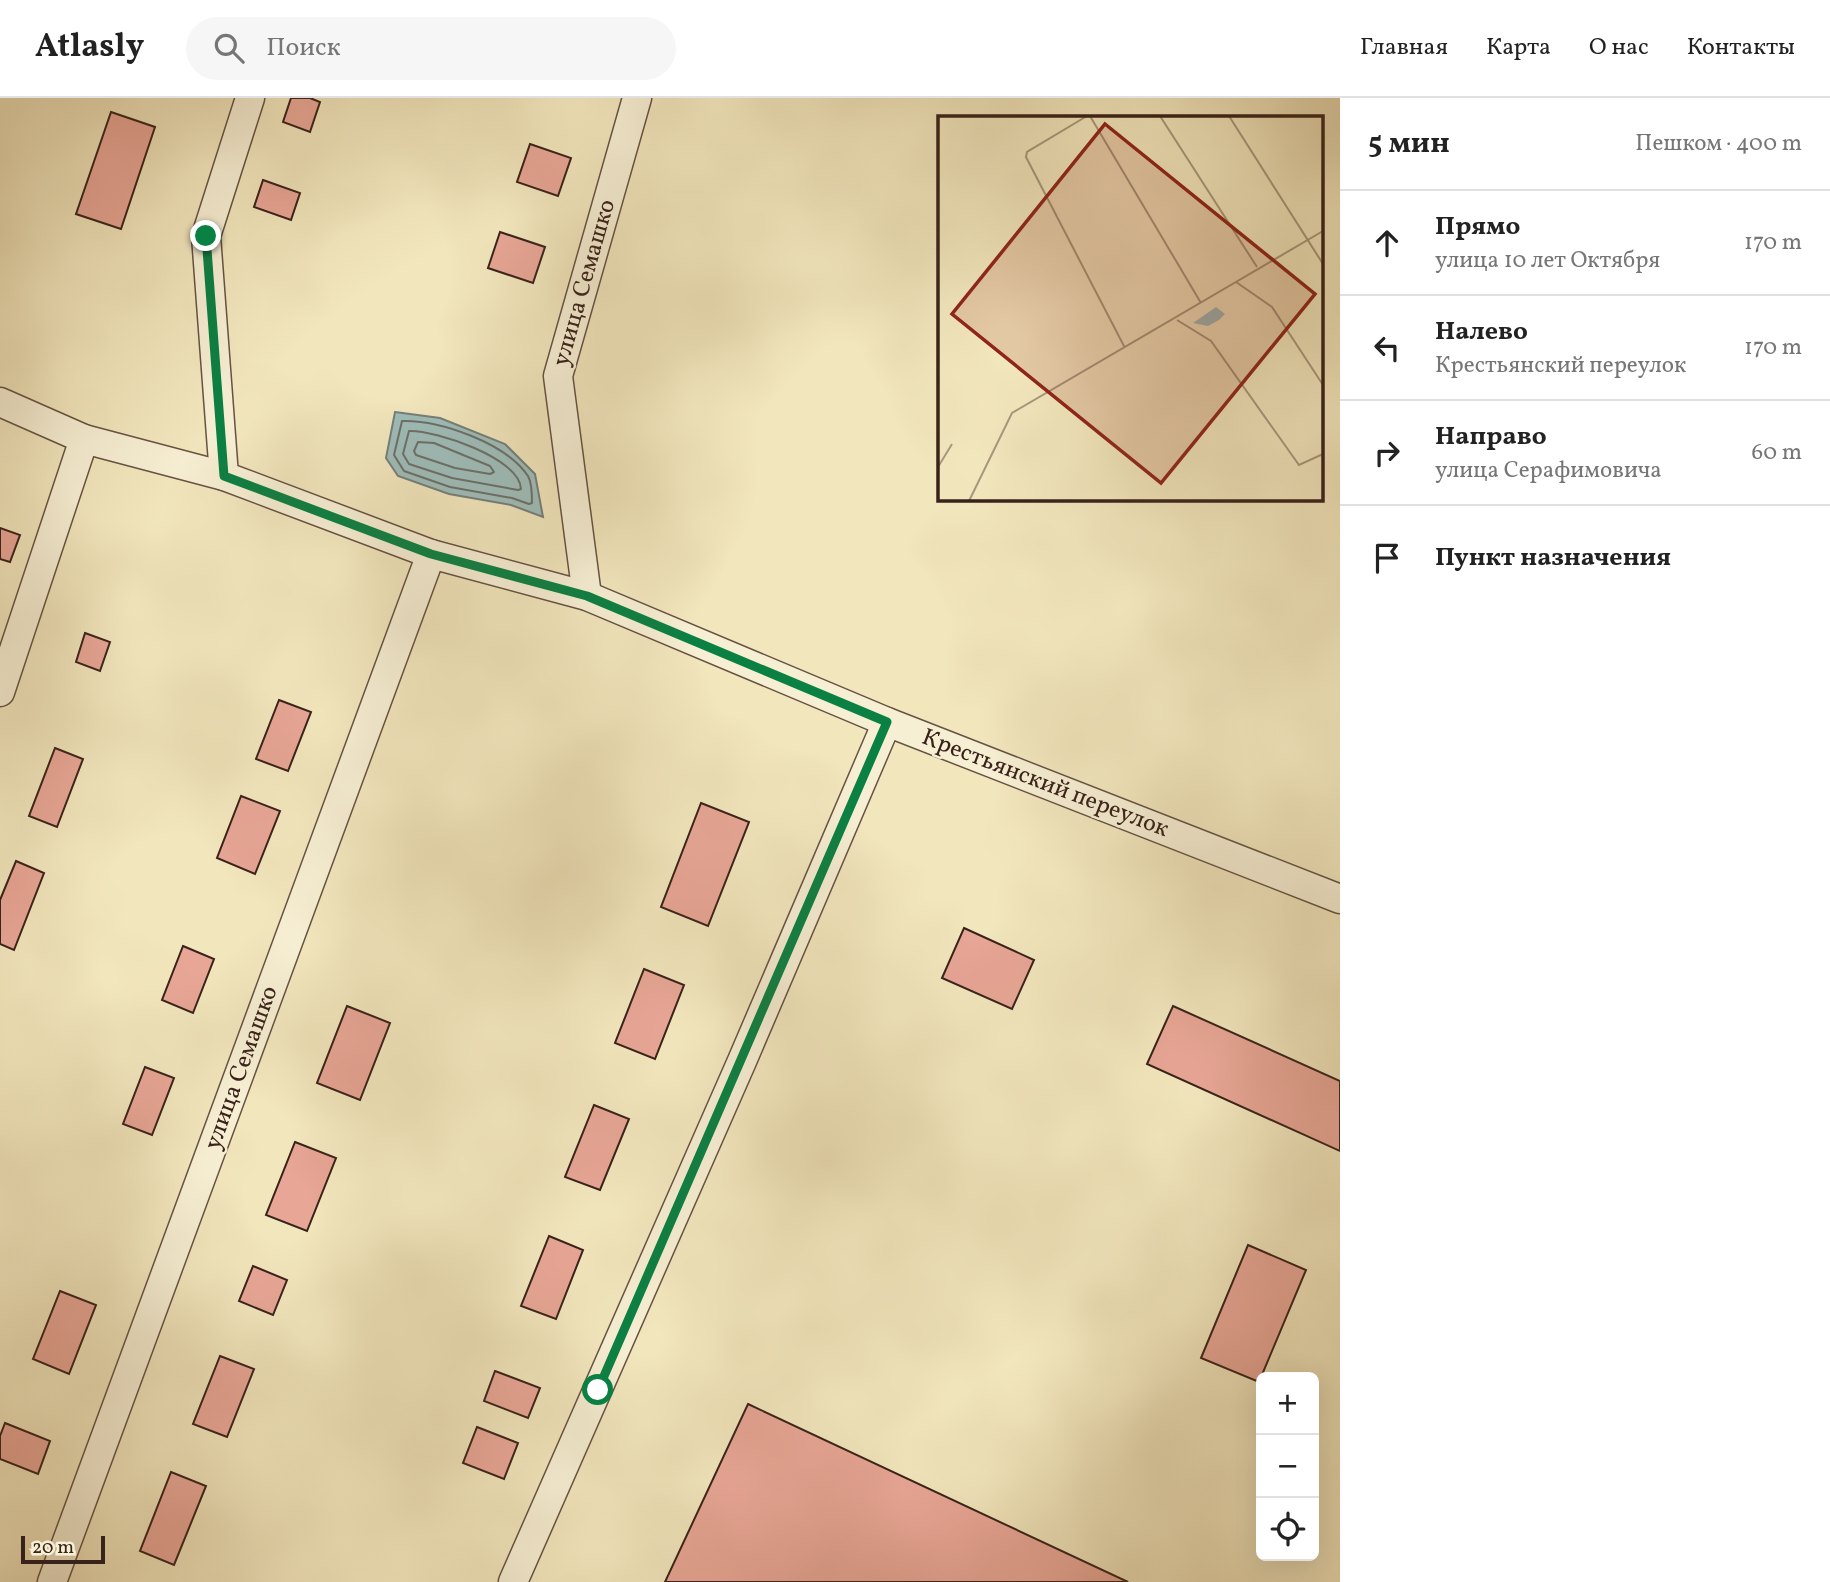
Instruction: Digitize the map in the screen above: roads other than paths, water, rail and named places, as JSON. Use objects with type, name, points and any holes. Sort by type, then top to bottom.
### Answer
[{"type":"street","points":[[224,476],[206,236],[250,98]]},
{"type":"street","name":"улица Семашко","points":[[587,596],[558,376],[637,98]]},
{"type":"street","name":"Крестьянский переулок","points":[[0,402],[84,439],[224,476],[431,554],[587,596],[887,722],[1340,899]]},
{"type":"street","points":[[0,692],[84,439]]},
{"type":"street","name":"улица Семашко","points":[[52,1582],[431,554]]},
{"type":"street","points":[[513,1582],[887,722]]},
{"type":"water","points":[[395,412],[440,418],[505,444],[535,474],[543,517],[511,505],[449,494],[398,476],[386,458]]}]
